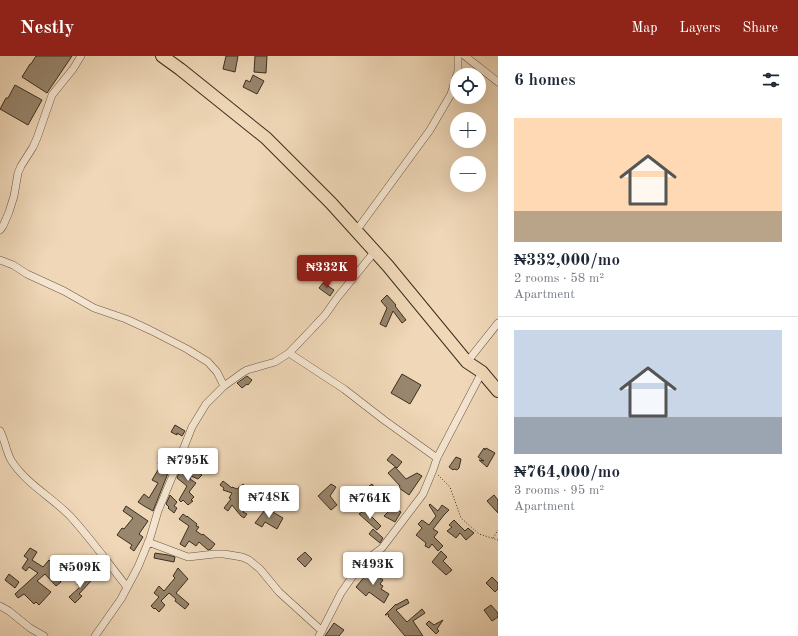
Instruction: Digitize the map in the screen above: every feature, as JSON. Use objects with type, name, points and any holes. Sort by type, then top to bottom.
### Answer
[{"type":"main road","points":[[162,56],[266,138],[331,203],[388,266],[467,362],[482,372],[498,391]]},
{"type":"street","points":[[0,230],[9,212],[14,196],[18,173],[35,143],[52,95],[82,56]]},
{"type":"street","points":[[356,231],[430,130],[451,94],[458,71],[458,56]]},
{"type":"street","points":[[465,56],[498,82]]},
{"type":"street","points":[[95,636],[121,599],[138,567],[192,427],[206,404],[232,379],[247,370],[275,362],[289,352],[325,315],[375,252]]},
{"type":"street","points":[[0,260],[64,291],[94,308],[126,319],[163,336],[208,362],[217,372],[224,386]]},
{"type":"street","points":[[467,362],[498,323]]},
{"type":"street","points":[[289,352],[344,389],[437,458]]},
{"type":"street","points":[[148,542],[186,557],[224,554],[242,557],[249,560],[260,569],[279,592],[320,634],[341,594],[357,570],[362,564],[382,548],[423,494],[437,458],[482,372]]},
{"type":"street","points":[[0,431],[10,459],[33,485],[54,501],[71,517],[127,587]]},
{"type":"street","points":[[0,606],[9,611],[30,628],[44,636]]},
{"type":"path","points":[[433,470],[450,487],[461,518],[479,534],[498,540]]},
{"type":"path","points":[[493,539],[498,530]]},
{"type":"building","points":[[36,56],[72,56],[47,93],[22,77]]},
{"type":"building","points":[[226,56],[238,56],[235,72],[223,69]]},
{"type":"building","points":[[255,56],[267,56],[266,73],[254,72]]},
{"type":"building","points":[[253,75],[264,81],[257,94],[243,87],[246,80],[250,82]]},
{"type":"building","points":[[15,85],[42,100],[28,125],[0,109]]},
{"type":"building","points":[[323,283],[334,290],[330,296],[319,288]]},
{"type":"building","points":[[387,295],[406,320],[402,323],[393,311],[386,327],[380,324],[387,308],[381,301]]},
{"type":"building","points":[[402,374],[421,385],[410,404],[391,393]]},
{"type":"building","points":[[247,376],[252,380],[248,385],[247,384],[242,388],[237,383]]},
{"type":"building","points":[[175,425],[185,431],[182,436],[171,432]]},
{"type":"building","points":[[484,448],[485,450],[486,448],[495,453],[487,467],[479,460],[484,461],[478,457]]},
{"type":"building","points":[[392,454],[402,462],[397,468],[387,460]]},
{"type":"building","points":[[162,457],[172,463],[153,511],[138,502],[144,494],[149,498],[158,483],[152,480],[161,465],[158,464]]},
{"type":"building","points":[[456,457],[461,459],[459,468],[457,470],[453,470],[449,467]]},
{"type":"building","points":[[188,462],[202,475],[198,479],[191,476],[190,479],[196,483],[189,492],[194,497],[191,500],[193,501],[188,505],[183,500],[181,502],[179,500],[187,486],[177,478],[181,468],[183,469]]},
{"type":"building","points":[[395,467],[406,479],[417,473],[422,476],[409,495],[399,488],[400,486],[388,473]]},
{"type":"building","points":[[223,481],[232,488],[237,489],[243,484],[249,492],[244,497],[251,505],[243,512],[247,514],[244,518],[232,505],[228,511],[224,508],[231,499],[229,498],[232,493],[223,490],[224,488],[220,485]]},
{"type":"building","points":[[331,484],[336,487],[330,496],[337,505],[331,510],[318,496]]},
{"type":"building","points":[[372,484],[378,493],[372,498],[365,489]]},
{"type":"building","points":[[170,495],[177,502],[174,506],[177,508],[174,513],[166,504]]},
{"type":"building","points":[[494,495],[498,500],[498,513],[487,501]]},
{"type":"building","points":[[430,504],[438,511],[442,505],[449,510],[433,529],[438,532],[434,537],[443,546],[438,551],[432,544],[429,548],[425,546],[426,543],[416,535],[422,528],[418,524],[422,520],[429,525],[436,516],[429,505]]},
{"type":"building","points":[[126,506],[148,521],[139,534],[143,537],[134,551],[130,548],[132,545],[117,535],[133,518],[123,511]]},
{"type":"building","points":[[267,507],[283,518],[277,529],[265,522],[262,527],[255,523]]},
{"type":"building","points":[[393,507],[401,512],[395,522],[384,516]]},
{"type":"building","points":[[365,510],[381,526],[377,530],[359,514]]},
{"type":"building","points":[[183,514],[197,524],[196,526],[199,527],[196,531],[202,535],[203,534],[215,544],[211,549],[208,550],[199,542],[196,546],[189,541],[185,547],[180,544],[189,526],[179,519]]},
{"type":"building","points":[[454,520],[465,531],[468,528],[474,533],[466,540],[460,533],[456,538],[447,531],[452,527],[449,525]]},
{"type":"building","points":[[373,529],[383,538],[380,543],[369,534]]},
{"type":"building","points":[[30,548],[37,552],[32,560],[43,567],[49,560],[59,569],[55,575],[61,582],[56,586],[45,574],[37,581],[51,592],[39,605],[36,602],[34,604],[24,594],[18,598],[15,594],[38,573],[29,567],[26,571],[22,568],[28,559],[24,556]]},
{"type":"building","points":[[441,551],[447,557],[443,561],[452,570],[446,575],[432,562]]},
{"type":"building","points":[[305,552],[312,559],[305,567],[297,559]]},
{"type":"building","points":[[155,553],[175,557],[174,562],[154,558]]},
{"type":"building","points":[[70,560],[79,568],[72,576],[63,568]]},
{"type":"building","points":[[178,568],[188,579],[176,593],[189,604],[185,609],[175,601],[176,599],[169,593],[161,601],[165,605],[159,612],[151,606],[159,597],[154,593],[159,586],[164,591],[175,578],[173,576]]},
{"type":"building","points":[[371,569],[382,576],[380,578],[383,580],[380,584],[383,586],[381,589],[389,594],[384,603],[369,592],[366,596],[356,587]]},
{"type":"building","points":[[9,574],[19,582],[15,588],[5,580]]},
{"type":"building","points":[[86,576],[91,581],[79,594],[82,596],[75,603],[69,597],[80,587],[77,584]]},
{"type":"building","points":[[492,577],[498,583],[498,589],[495,592],[486,583]]},
{"type":"building","points":[[407,599],[409,603],[396,610],[407,622],[422,609],[425,613],[413,621],[423,636],[405,636],[388,616],[388,614],[385,615],[396,604]]},
{"type":"building","points":[[491,605],[498,613],[498,617],[492,621],[484,610]]},
{"type":"building","points":[[443,620],[437,629],[439,631],[436,634],[426,624],[429,621],[434,625]]},
{"type":"building","points":[[334,623],[344,630],[339,636],[325,636]]}]
